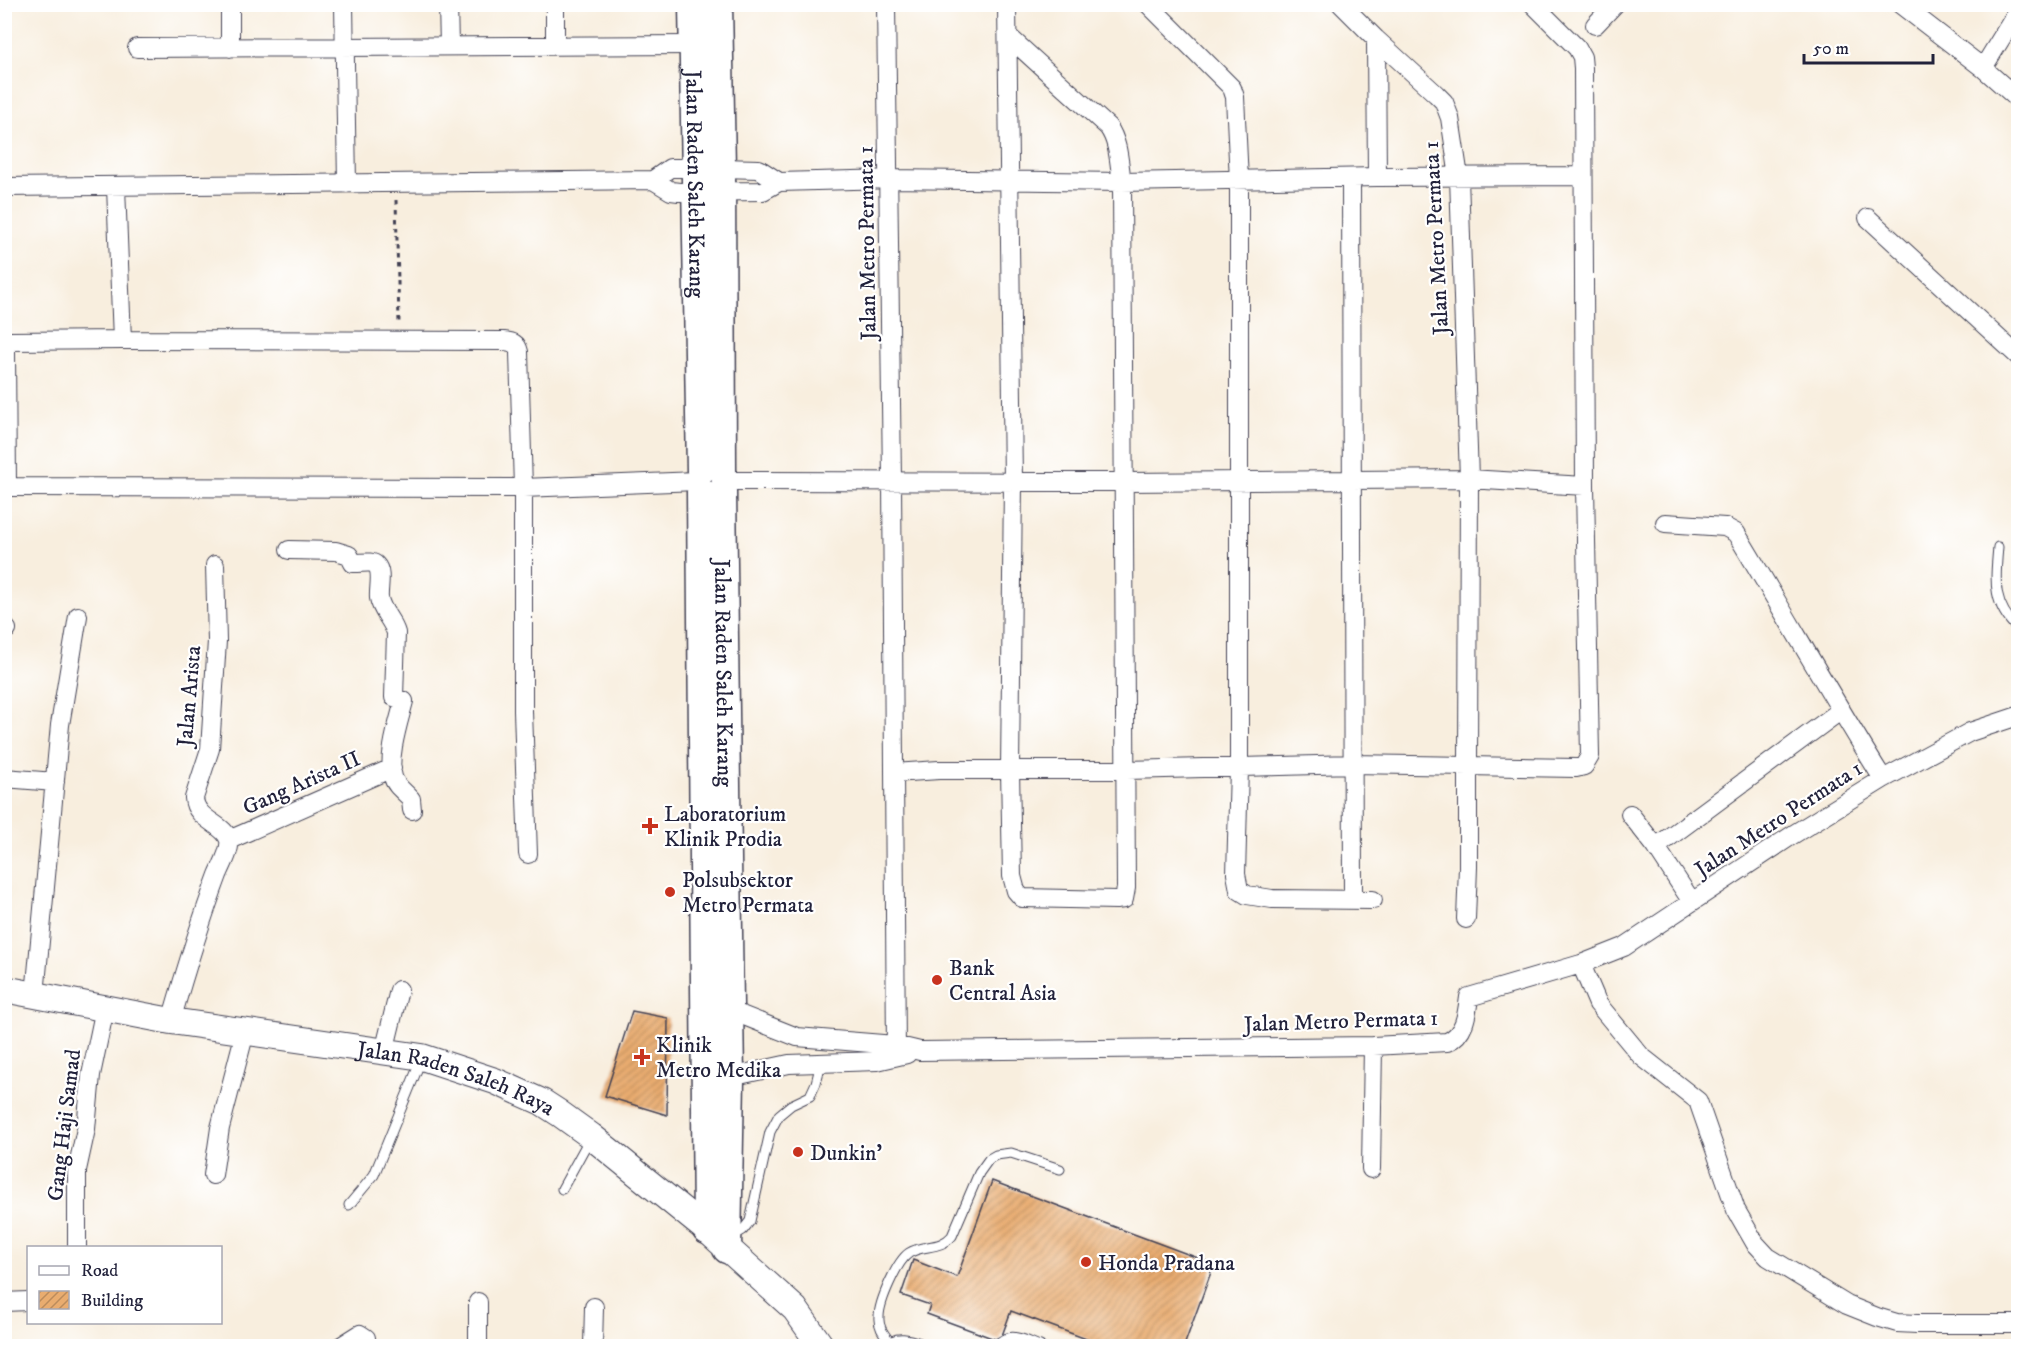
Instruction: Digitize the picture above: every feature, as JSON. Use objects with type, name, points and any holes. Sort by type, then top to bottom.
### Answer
[{"type":"main road","name":"Jalan Raden Saleh Karang","points":[[693,4],[694,45],[708,180]]},
{"type":"main road","name":"Jalan Raden Saleh Karang","points":[[718,4],[708,180],[720,1239]]},
{"type":"main road","name":"Jalan Raden Saleh Raya","points":[[4,989],[171,1021],[422,1058],[495,1081],[542,1102],[591,1136],[720,1239],[795,1309],[821,1347]]},
{"type":"street","points":[[230,4],[230,48]]},
{"type":"street","points":[[344,4],[346,184]]},
{"type":"street","points":[[448,4],[449,46]]},
{"type":"street","points":[[555,4],[555,45]]},
{"type":"street","name":"Jalan Metro Permata 1","points":[[886,4],[890,179],[895,1051]]},
{"type":"street","points":[[1007,4],[1013,481],[1010,770],[1012,876],[1019,896],[1025,899],[1124,899],[1126,894],[1127,771],[1122,182],[1113,133],[1008,36]]},
{"type":"street","points":[[1148,4],[1232,88],[1235,97],[1239,181],[1239,769],[1236,874],[1239,890],[1247,896],[1272,899],[1373,900]]},
{"type":"street","name":"Jalan Metro Permata 1","points":[[1341,4],[1444,102],[1450,118],[1460,177],[1469,478],[1466,919]]},
{"type":"street","points":[[894,773],[1239,769],[1353,764],[1576,768],[1584,766],[1588,761],[1590,748],[1585,486],[1583,68],[1577,48],[1533,4]]},
{"type":"street","points":[[1595,25],[1615,4]]},
{"type":"street","points":[[1900,4],[2019,99]]},
{"type":"street","points":[[1983,68],[2019,11]]},
{"type":"street","points":[[1376,39],[1377,177]]},
{"type":"street","points":[[137,48],[694,45]]},
{"type":"street","points":[[4,188],[653,180],[671,191],[759,169],[779,182],[1010,179],[1122,182],[1582,176]]},
{"type":"street","points":[[1351,178],[1353,900]]},
{"type":"street","points":[[117,187],[122,340]]},
{"type":"street","points":[[1868,218],[2019,356]]},
{"type":"street","points":[[528,854],[523,711],[523,489],[518,346],[513,342],[504,341],[9,341],[6,349],[6,487],[523,489],[712,481],[1125,482],[1469,478],[1585,486]]},
{"type":"street","points":[[1665,523],[1725,528],[1736,533],[1784,611],[1840,711],[1883,779]]},
{"type":"street","points":[[289,550],[336,551],[349,555],[353,563],[377,565],[379,600],[394,625],[396,633],[394,697],[404,701],[395,740],[393,778],[397,786],[411,799],[412,810]]},
{"type":"street","name":"Jalan Arista","points":[[215,565],[217,641],[210,749],[194,804],[207,820],[225,833],[229,840]]},
{"type":"street","points":[[34,995],[60,725],[78,616]]},
{"type":"street","points":[[1656,847],[1840,711]]},
{"type":"street","name":"Jalan Metro Permata 1","points":[[718,1010],[797,1037],[895,1051],[1373,1046],[1447,1042],[1456,1038],[1463,1026],[1469,996],[1581,964],[1624,947],[1794,834],[1883,779],[1970,732],[2019,716]]},
{"type":"street","name":"Gang Arista II","points":[[229,840],[392,768]]},
{"type":"street","points":[[4,778],[55,782]]},
{"type":"street","points":[[1630,814],[1656,847],[1692,902]]},
{"type":"street","points":[[171,1021],[229,840]]},
{"type":"street","points":[[1581,964],[1598,1005],[1641,1056],[1698,1101],[1736,1210],[1755,1243],[1768,1257],[1847,1305],[1897,1323],[2019,1324]]},
{"type":"street","points":[[384,1052],[399,990]]},
{"type":"street","name":"Gang Haji Samad","points":[[77,1246],[77,1170],[86,1129],[91,1075],[105,1008]]},
{"type":"street","points":[[213,1175],[220,1128],[245,1032]]},
{"type":"street","points":[[1371,1168],[1373,1046]]},
{"type":"street","name":"Jalan Metro Permata 1","points":[[718,1079],[789,1064],[877,1061],[895,1051]]},
{"type":"street","points":[[4,1302],[27,1301]]},
{"type":"street","points":[[478,1302],[478,1347]]},
{"type":"street","points":[[593,1347],[594,1307]]},
{"type":"street","points":[[342,1347],[360,1334],[366,1338],[367,1347]]},
{"type":"lane","points":[[1998,547],[1996,577],[1998,597],[2008,619],[2019,629]]},
{"type":"lane","points":[[349,1205],[374,1174],[422,1058]]},
{"type":"lane","points":[[720,1239],[743,1230],[750,1221],[770,1132],[779,1115],[791,1105],[810,1096],[821,1063]]},
{"type":"lane","points":[[562,1189],[591,1136]]},
{"type":"lane","points":[[929,1347],[900,1338],[889,1344],[882,1331],[879,1316],[884,1296],[899,1264],[909,1252],[934,1247],[948,1241],[979,1173],[989,1159],[996,1155],[1011,1153],[1060,1168]]},
{"type":"lane","points":[[996,1347],[1001,1339],[1007,1337],[1014,1337],[1040,1347]]},
{"type":"path","points":[[396,184],[400,340]]},
{"type":"building","name":"Klinik Metro Medika","points":[[632,1011],[668,1018],[667,1115],[605,1096]]},
{"type":"building","name":"Honda Pradana","points":[[992,1181],[1214,1264],[1184,1346],[1105,1346],[1011,1311],[1000,1341],[927,1314],[930,1305],[901,1295],[913,1260],[957,1277]]},
{"type":"place","name":"Laboratorium Klinik Prodia","points":[[650,826]]},
{"type":"place","name":"Polsubsektor Metro Permata","points":[[670,892]]},
{"type":"place","name":"Bank Central Asia","points":[[937,980]]},
{"type":"place","name":"Klinik Metro Medika","points":[[642,1057]]},
{"type":"place","name":"Dunkin'","points":[[798,1152]]},
{"type":"place","name":"Honda Pradana","points":[[1086,1262]]}]
